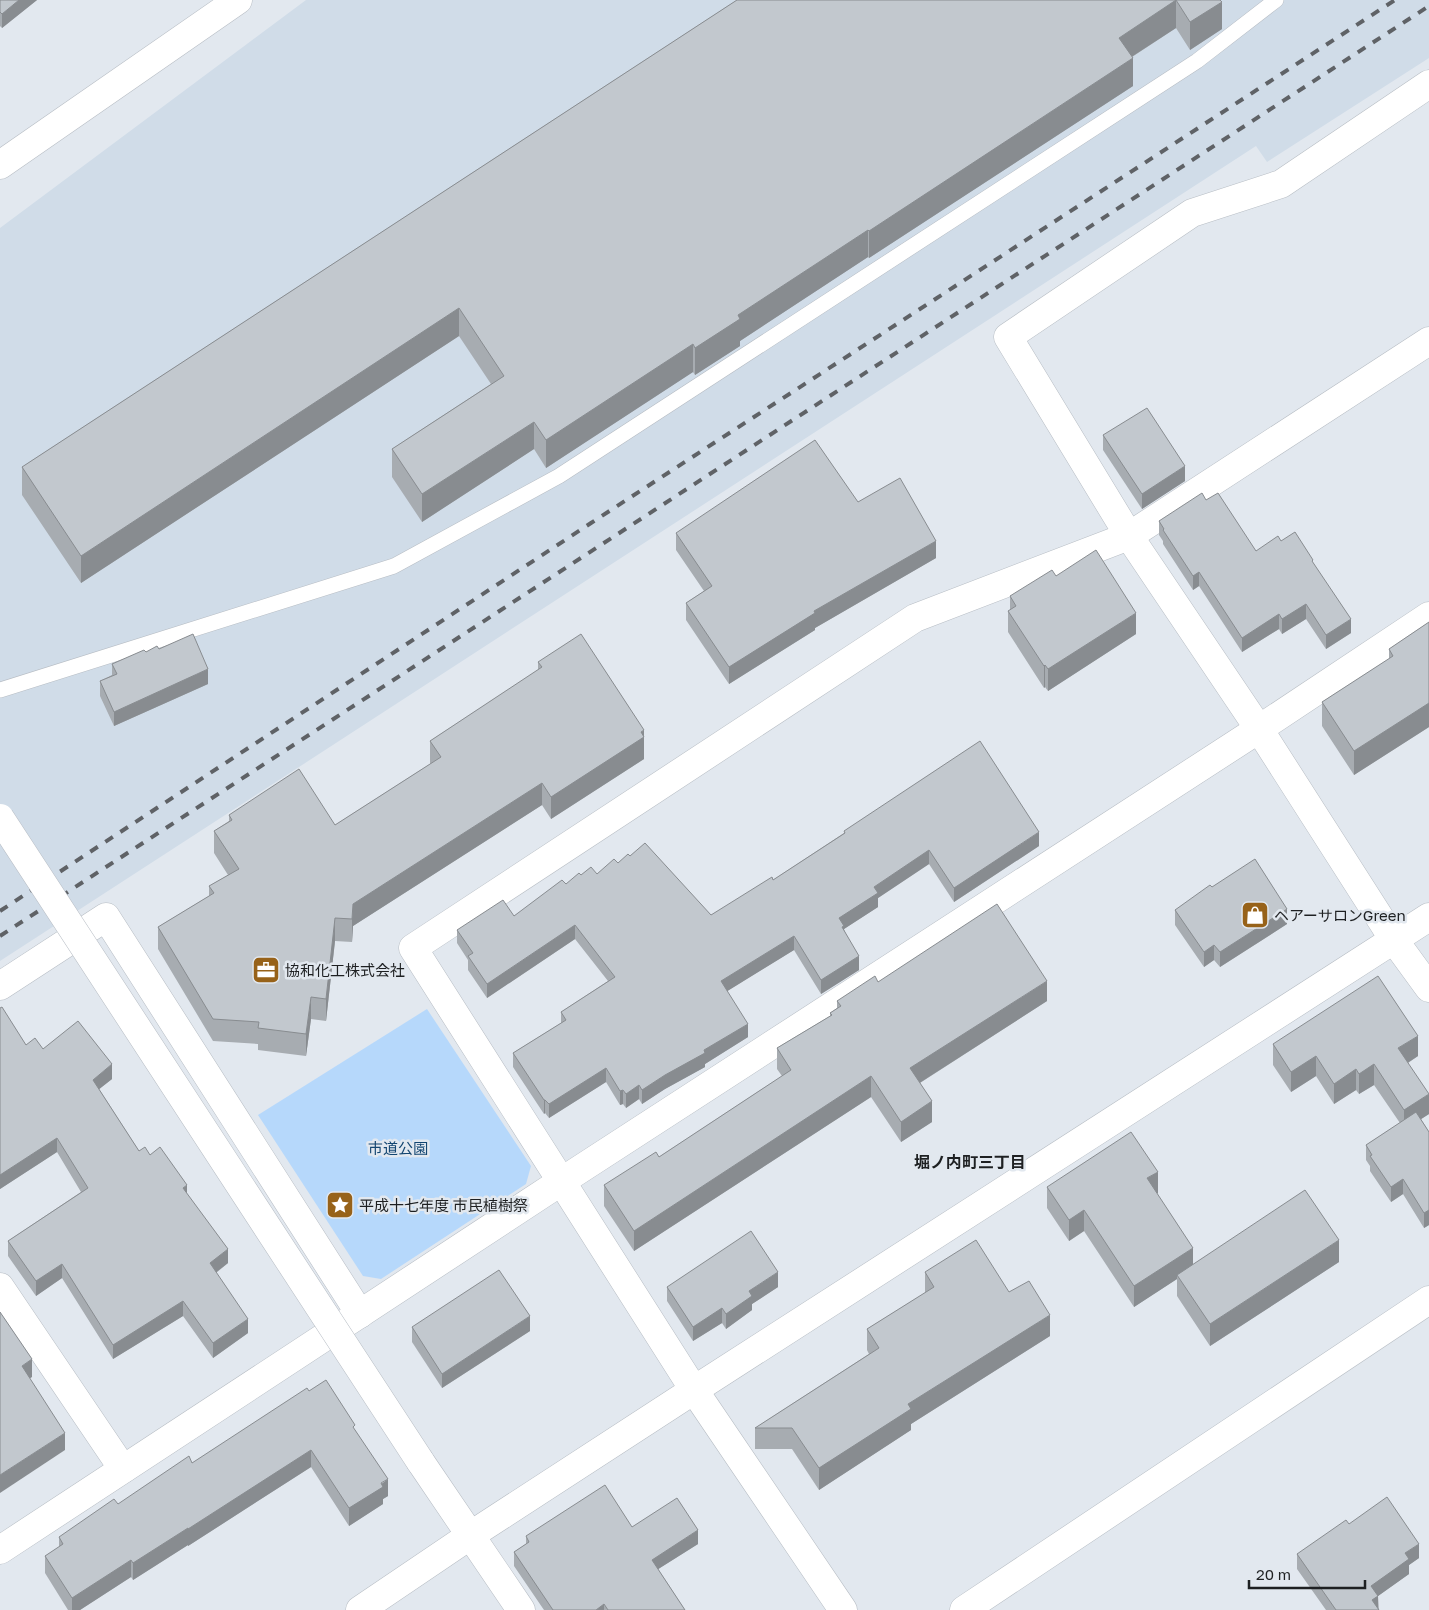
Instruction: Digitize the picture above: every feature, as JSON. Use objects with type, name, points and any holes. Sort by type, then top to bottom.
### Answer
[{"type":"street","points":[[0,165],[238,0]]},
{"type":"street","points":[[1429,84],[1281,184],[1192,213],[1008,338],[1129,536],[1258,729],[1394,940],[1429,988]]},
{"type":"street","points":[[843,1610],[694,1390],[413,948],[915,618],[1129,536],[1429,341]]},
{"type":"street","points":[[0,1550],[1429,616]]},
{"type":"street","points":[[0,818],[420,1460],[521,1610]]},
{"type":"street","points":[[0,986],[106,917],[360,1314]]},
{"type":"street","points":[[360,1610],[694,1390],[1429,918]]},
{"type":"street","points":[[0,1288],[123,1469]]},
{"type":"street","points":[[964,1610],[1429,1300]]},
{"type":"lane","points":[[0,690],[394,566],[559,476],[1197,61],[1276,0]]},
{"type":"shaded area","points":[[306,0],[1429,0],[1429,58],[1267,162],[1256,146],[0,961],[0,228]]},
{"type":"green space","name":"市道公園","points":[[427,1009],[531,1166],[526,1184],[381,1279],[363,1276],[258,1115]]},
{"type":"building","points":[[0,0],[19,0],[2,14],[0,12]]},
{"type":"building","points":[[737,0],[1176,0],[1119,38],[1133,58],[738,315],[740,319],[695,348],[693,344],[546,440],[534,422],[422,494],[392,449],[504,376],[459,308],[81,556],[22,467]]},
{"type":"building","points":[[1176,0],[1220,0],[1222,2],[1190,22]]},
{"type":"building","points":[[1147,408],[1185,466],[1142,494],[1103,435]]},
{"type":"building","points":[[815,440],[858,502],[900,478],[936,541],[814,611],[815,613],[729,667],[686,603],[712,586],[676,533]]},
{"type":"building","points":[[1202,493],[1206,500],[1218,493],[1256,551],[1278,536],[1281,541],[1295,532],[1351,619],[1326,635],[1306,604],[1282,619],[1279,614],[1242,638],[1199,572],[1193,576],[1159,521]]},
{"type":"building","points":[[1096,550],[1136,613],[1048,669],[1044,666],[1008,611],[1016,606],[1010,596],[1052,570],[1056,576]]},
{"type":"building","points":[[1429,622],[1429,703],[1354,751],[1322,702],[1393,656],[1389,649]]},
{"type":"building","points":[[193,634],[208,669],[114,712],[100,681],[117,674],[112,664],[144,650],[146,652],[157,646],[159,649]]},
{"type":"building","points":[[581,634],[644,730],[641,732],[644,737],[551,797],[542,783],[353,904],[352,919],[335,918],[326,999],[311,997],[306,1034],[258,1028],[259,1022],[213,1019],[158,927],[214,893],[209,886],[239,869],[214,831],[232,820],[229,815],[299,769],[335,825],[441,757],[430,741],[542,667],[538,662]]},
{"type":"building","points":[[980,741],[1039,832],[954,888],[929,850],[874,887],[878,893],[839,918],[844,926],[842,927],[859,956],[821,980],[794,936],[721,981],[748,1024],[704,1050],[705,1053],[642,1090],[639,1085],[626,1094],[623,1090],[620,1091],[606,1068],[549,1104],[544,1100],[513,1053],[566,1020],[561,1012],[615,977],[575,925],[487,984],[468,956],[473,953],[457,930],[503,900],[514,916],[562,880],[566,884],[579,873],[581,875],[591,867],[597,874],[614,859],[618,863],[628,854],[630,856],[645,843],[711,915],[772,877],[773,880]]},
{"type":"building","points":[[1255,859],[1287,909],[1220,952],[1214,945],[1204,952],[1175,910],[1210,885],[1212,887]]},
{"type":"building","points":[[997,904],[1047,981],[910,1068],[932,1101],[901,1122],[871,1076],[634,1231],[604,1185],[656,1152],[659,1157],[791,1070],[777,1048],[832,1015],[830,1013],[841,1006],[837,1001],[875,976],[878,982]]},
{"type":"building","points":[[1378,976],[1418,1036],[1398,1048],[1429,1094],[1404,1110],[1374,1064],[1359,1074],[1356,1069],[1334,1084],[1316,1056],[1291,1072],[1273,1044]]},
{"type":"building","points":[[2,1007],[26,1045],[35,1038],[43,1049],[78,1021],[112,1064],[93,1080],[139,1151],[145,1147],[150,1155],[160,1147],[187,1185],[183,1188],[228,1249],[210,1263],[248,1319],[213,1343],[183,1301],[113,1345],[62,1264],[36,1281],[8,1241],[88,1188],[57,1138],[0,1175],[0,1008]]},
{"type":"building","points":[[1416,1112],[1429,1132],[1429,1210],[1424,1213],[1403,1179],[1391,1187],[1370,1156],[1372,1155],[1366,1145]]},
{"type":"building","points":[[1131,1132],[1158,1172],[1147,1178],[1193,1248],[1134,1286],[1084,1210],[1069,1220],[1047,1187]]},
{"type":"building","points":[[1305,1190],[1339,1240],[1210,1324],[1177,1275]]},
{"type":"building","points":[[751,1231],[778,1272],[749,1291],[752,1296],[726,1314],[722,1308],[693,1327],[667,1287]]},
{"type":"building","points":[[976,1240],[1009,1292],[1029,1281],[1050,1315],[908,1404],[911,1409],[819,1468],[792,1428],[755,1428],[879,1348],[867,1329],[934,1287],[925,1272]]},
{"type":"building","points":[[499,1270],[530,1316],[442,1374],[412,1327]]},
{"type":"building","points":[[0,1312],[32,1359],[22,1366],[65,1433],[0,1475]]},
{"type":"building","points":[[326,1380],[355,1425],[353,1427],[388,1479],[381,1483],[383,1487],[349,1508],[311,1450],[188,1529],[133,1563],[131,1560],[72,1598],[45,1556],[63,1544],[59,1537],[114,1499],[118,1504],[189,1456],[192,1463],[307,1388],[309,1391]]},
{"type":"building","points":[[605,1485],[632,1527],[677,1498],[698,1530],[652,1560],[685,1610],[608,1610],[604,1604],[596,1610],[553,1610],[514,1552],[529,1542],[526,1536]]},
{"type":"building","points":[[1387,1497],[1419,1544],[1405,1553],[1409,1559],[1371,1586],[1378,1596],[1372,1600],[1379,1610],[1336,1610],[1297,1554],[1346,1520],[1349,1524]]},
{"type":"railway","points":[[0,911],[591,523],[1395,0]]},
{"type":"railway","points":[[0,936],[1429,6]]},
{"type":"place","name":"ヘアーサロンGreen","points":[[1255,915]]},
{"type":"place","name":"協和化工株式会社","points":[[266,970]]},
{"type":"place","name":"平成十七年度 市民植樹祭","points":[[340,1205]]},
{"type":"district","name":"堀ノ内町三丁目","points":[[970,1162]]}]
